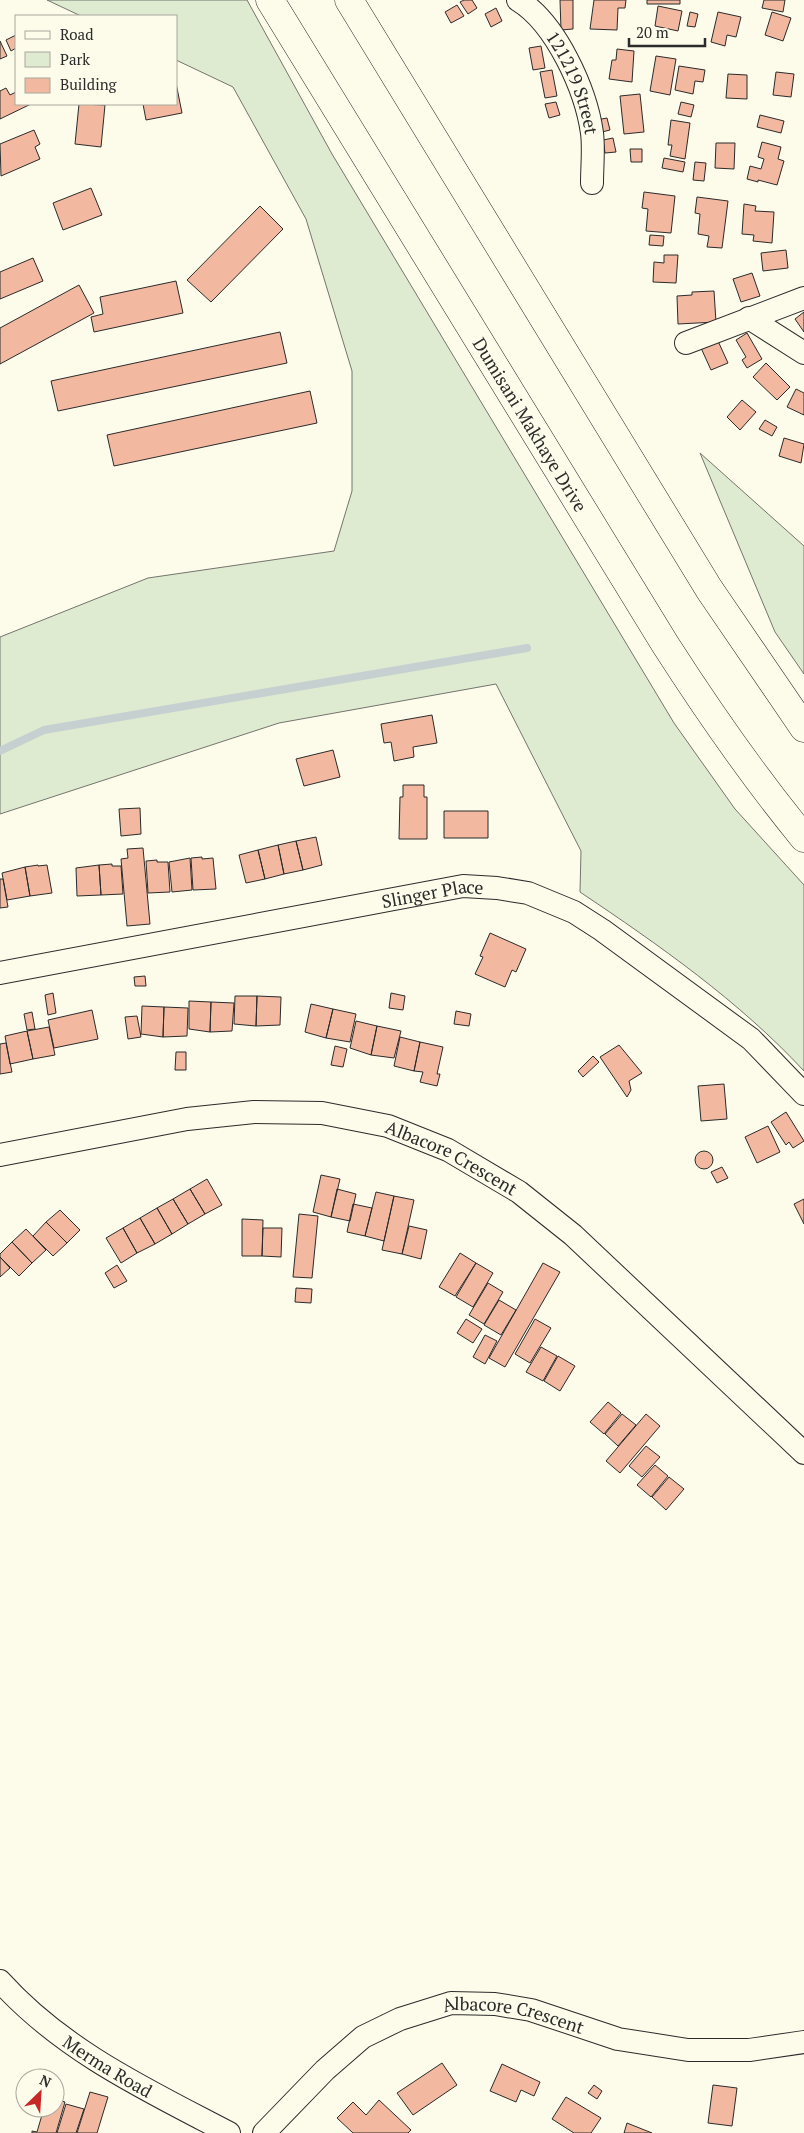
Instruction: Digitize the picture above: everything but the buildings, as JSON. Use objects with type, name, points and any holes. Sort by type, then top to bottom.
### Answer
[{"type":"main road","name":"Dumisani Makhaye Drive","points":[[270,0],[665,644],[741,756],[804,838]]},
{"type":"main road","points":[[349,0],[709,589],[804,728]]},
{"type":"street","name":"121219 Street","points":[[518,0],[539,16],[570,64],[592,130],[592,183]]},
{"type":"street","points":[[686,343],[804,298]]},
{"type":"street","points":[[749,318],[804,353]]},
{"type":"street","name":"Slinger Place","points":[[0,973],[463,886],[497,888],[528,893],[552,902],[574,912],[602,930],[751,1039],[804,1094]]},
{"type":"street","name":"Albacore Crescent","points":[[0,1154],[187,1119],[254,1112],[322,1113],[388,1126],[448,1150],[519,1192],[573,1236],[804,1453]]},
{"type":"street","name":"Merma Road","points":[[0,1981],[54,2032],[96,2062],[228,2133]]},
{"type":"street","name":"Albacore Crescent","points":[[264,2133],[326,2070],[363,2037],[400,2018],[451,2003],[495,2004],[532,2010],[618,2039],[688,2050],[750,2050],[804,2042]]},
{"type":"green space","points":[[47,0],[247,0],[332,154],[674,723],[735,809],[804,885],[804,1071],[753,1021],[697,975],[639,932],[580,892],[581,851],[496,684],[279,723],[0,814],[0,637],[148,578],[334,551],[352,491],[352,371],[306,219],[233,87],[178,61],[178,15],[79,15]]},
{"type":"green space","points":[[700,453],[804,546],[804,674],[775,632]]},
{"type":"waterway","points":[[0,751],[44,730],[527,648]]}]
